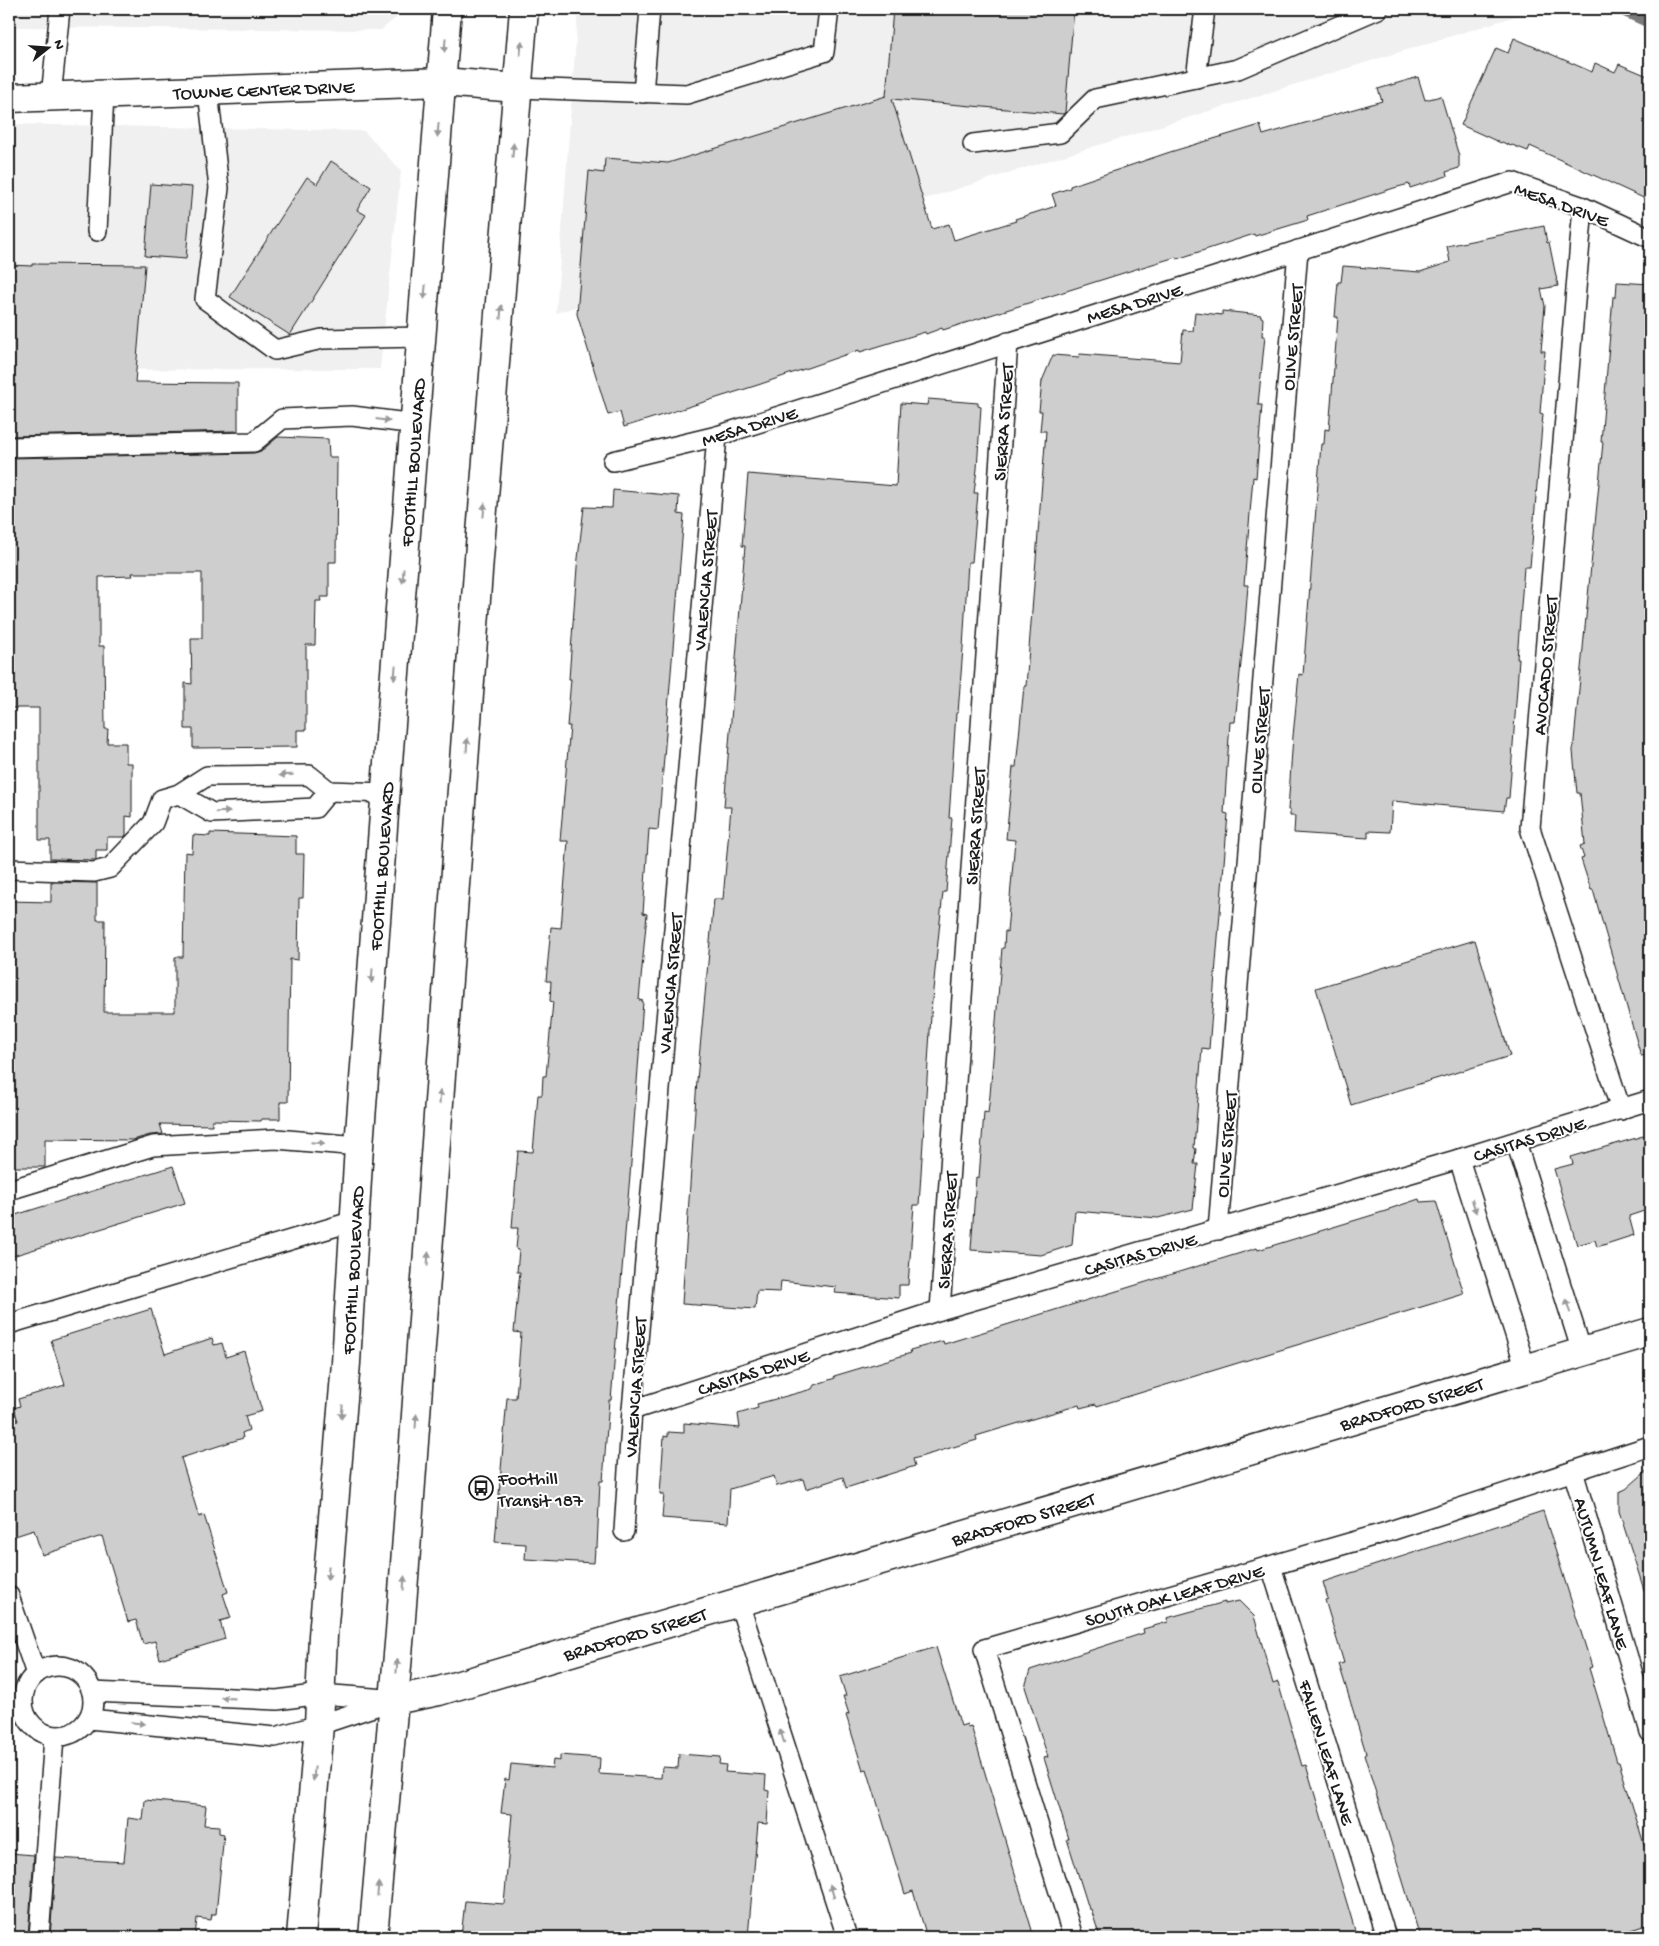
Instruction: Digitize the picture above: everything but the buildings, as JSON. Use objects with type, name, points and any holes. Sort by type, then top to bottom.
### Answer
[{"type":"main road","name":"FOOTHILL BOULEVARD","points":[[301,1937],[346,1363],[359,1146],[448,9]]},
{"type":"main road","points":[[373,1937],[394,1700],[463,794],[479,558],[524,9]]},
{"type":"main road","name":"TOWNE CENTER DRIVE","points":[[9,98],[442,82],[518,88]]},
{"type":"main road","name":"BRADFORD STREET","points":[[394,1700],[439,1691],[1650,1332]]},
{"type":"lane","points":[[51,97],[60,9]]},
{"type":"lane","points":[[643,93],[650,9]]},
{"type":"lane","points":[[518,88],[687,94],[824,52],[829,9]]},
{"type":"lane","points":[[1196,78],[1205,9]]},
{"type":"lane","points":[[973,144],[1060,133],[1095,99],[1238,69],[1378,9]]},
{"type":"lane","points":[[208,91],[219,188],[205,300],[275,350],[322,339],[422,337]]},
{"type":"lane","points":[[97,231],[104,95]]},
{"type":"lane","name":"MESA DRIVE","points":[[613,461],[717,436],[1512,182],[1583,207],[1650,238]]},
{"type":"lane","name":"AVOCADO STREET","points":[[1583,207],[1530,828],[1621,1110]]},
{"type":"lane","name":"OLIVE STREET","points":[[1218,1230],[1298,250]]},
{"type":"lane","name":"SIERRA STREET","points":[[940,1310],[1008,342]]},
{"type":"lane","points":[[9,447],[254,442],[282,419],[352,416],[415,424]]},
{"type":"lane","name":"VALENCIA STREET","points":[[624,1531],[632,1410],[717,436]]},
{"type":"lane","points":[[9,869],[94,872],[110,868],[153,823],[162,799],[179,794],[207,776],[310,775],[329,791],[386,793]]},
{"type":"lane","points":[[179,794],[212,813],[315,808],[329,791]]},
{"type":"lane","name":"CASITAS DRIVE","points":[[632,1410],[940,1310],[1459,1159],[1650,1100]]},
{"type":"lane","points":[[9,1190],[153,1146],[276,1139],[359,1146]]},
{"type":"lane","points":[[1516,1142],[1582,1352]]},
{"type":"lane","points":[[1459,1159],[1526,1369]]},
{"type":"lane","points":[[9,1324],[354,1221]]},
{"type":"lane","name":"SOUTH OAK LEAF DRIVE","points":[[1073,1937],[984,1649],[1387,1532],[1650,1446]]},
{"type":"lane","name":"AUTUMN LEAF LANE","points":[[1573,1471],[1650,1732]]},
{"type":"lane","name":"FALLEN LEAF LANE","points":[[1271,1566],[1386,1937]]},
{"type":"lane","points":[[9,1596],[36,1674]]},
{"type":"lane","points":[[739,1603],[847,1937]]},
{"type":"lane","points":[[58,1666],[69,1668],[79,1673],[87,1681],[92,1692],[92,1710],[89,1719],[74,1733],[54,1737],[43,1733],[33,1726],[26,1717],[23,1693],[28,1682],[46,1668],[58,1666]]},
{"type":"lane","points":[[92,1692],[277,1700],[320,1694],[394,1700]]},
{"type":"lane","points":[[89,1719],[275,1737],[394,1700]]},
{"type":"lane","points":[[39,1937],[54,1737]]},
{"type":"shaded area","points":[[9,9],[407,9],[381,30],[9,27]]},
{"type":"shaded area","points":[[578,9],[1517,9],[1526,13],[556,313]]},
{"type":"shaded area","points":[[9,124],[364,131],[401,171],[380,369],[9,370]]},
{"type":"waterway","points":[[1619,9],[1650,23]]},
{"type":"place","name":"Foothill Transit 187","points":[[481,1488]]}]
